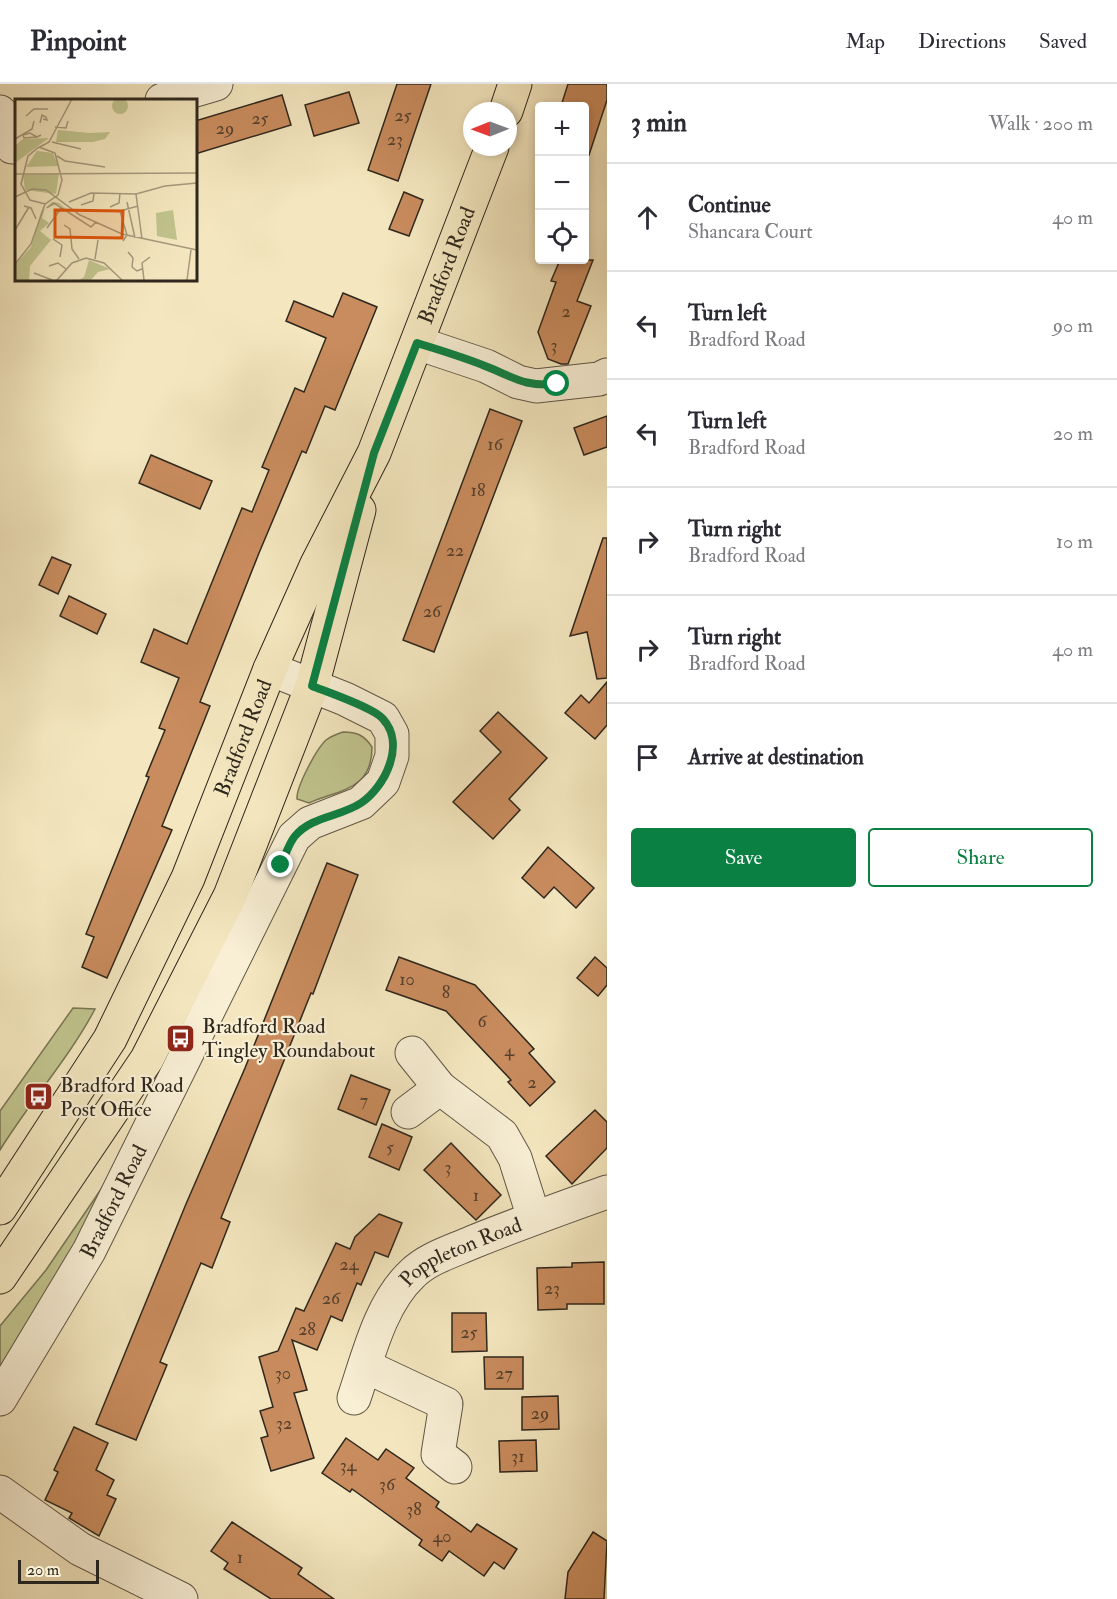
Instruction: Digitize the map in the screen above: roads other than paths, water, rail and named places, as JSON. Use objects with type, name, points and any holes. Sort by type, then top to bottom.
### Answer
[{"type":"main road","points":[[509,102],[515,84]]},
{"type":"main road","name":"Bradford Road","points":[[0,1208],[110,1040],[188,878],[270,669],[317,564],[374,453],[489,156]]},
{"type":"main road","name":"Bradford Road","points":[[0,1277],[147,1059],[230,896],[312,686],[374,453]]},
{"type":"street","points":[[165,99],[216,84]]},
{"type":"street","points":[[0,112],[14,146]]},
{"type":"street","points":[[417,343],[486,366],[518,382],[536,386],[583,381],[607,375]]},
{"type":"street","points":[[270,669],[312,686]]},
{"type":"street","name":"Bradford Road","points":[[0,1399],[89,1251],[294,837],[310,823],[361,803],[382,782],[393,756],[392,734],[383,718],[312,686]]},
{"type":"street","points":[[412,1053],[440,1088],[502,1135],[515,1158],[534,1218]]},
{"type":"street","points":[[408,1112],[440,1088]]},
{"type":"street","name":"Poppleton Road","points":[[354,1398],[394,1297],[412,1273],[440,1256],[534,1218],[607,1192]]},
{"type":"street","points":[[365,1366],[446,1404],[438,1454],[455,1467]]},
{"type":"street","points":[[0,1492],[80,1550],[181,1599]]},
{"type":"place","name":"Bradford Road Tingley Roundabout","points":[[181,1038]]},
{"type":"place","name":"Bradford Road Post Office","points":[[39,1097]]}]
